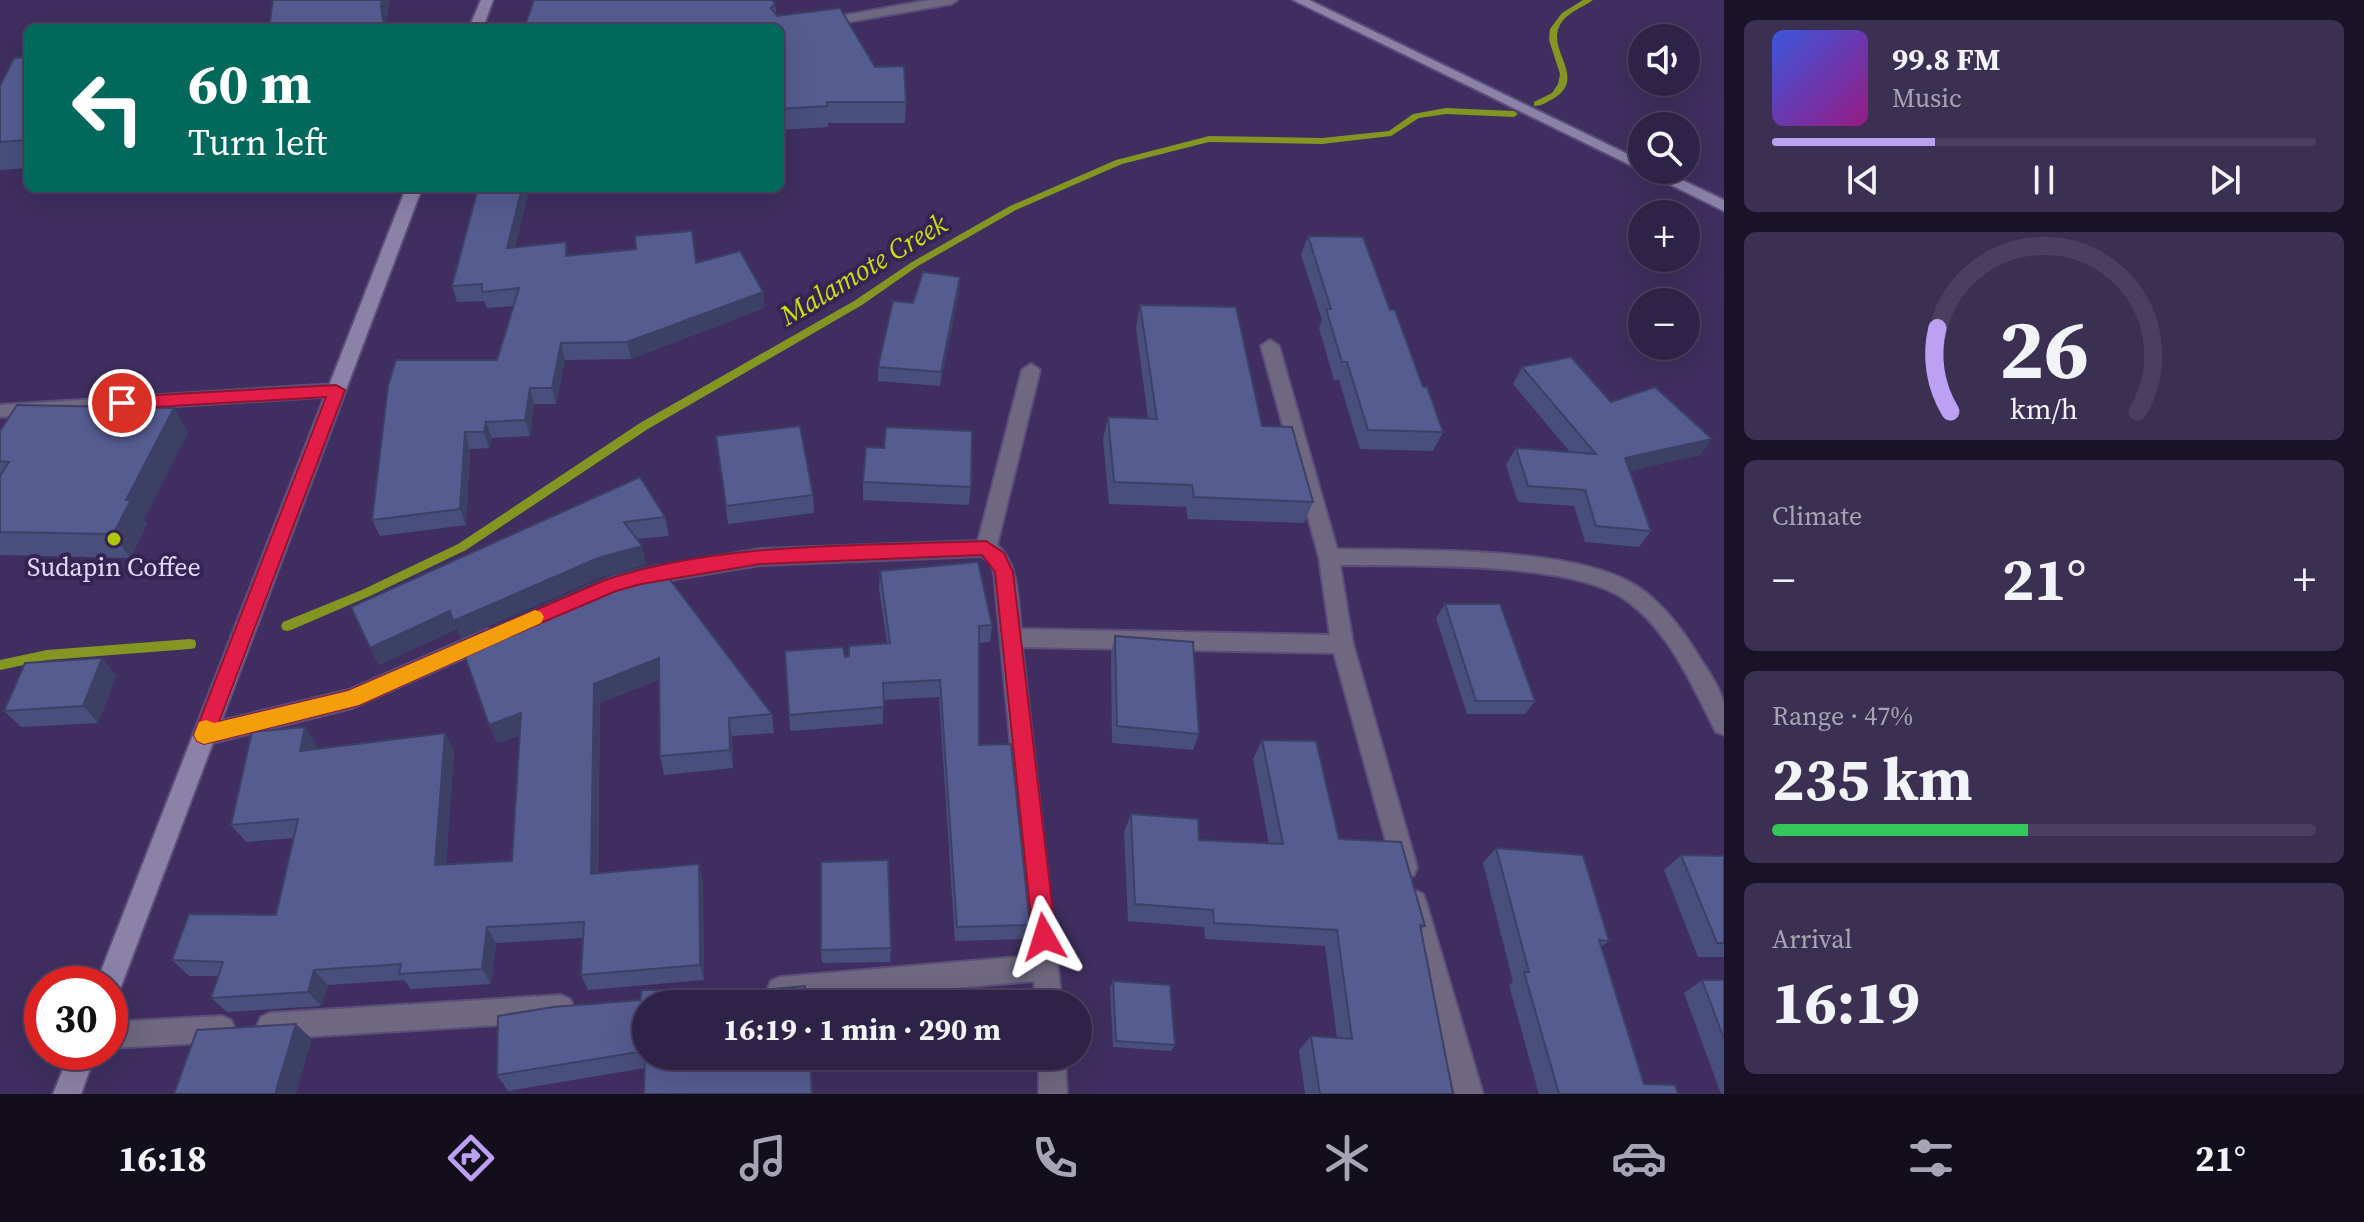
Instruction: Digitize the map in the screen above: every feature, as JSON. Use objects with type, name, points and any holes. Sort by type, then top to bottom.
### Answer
[{"type":"main road","points":[[478,24],[487,0]]},
{"type":"main road","points":[[1299,0],[1628,160]]},
{"type":"main road","points":[[1678,184],[1724,206]]},
{"type":"main road","points":[[116,966],[412,192]]},
{"type":"main road","points":[[67,1094],[76,1070]]},
{"type":"street","points":[[784,29],[951,0]]},
{"type":"street","points":[[1270,346],[1329,557],[1342,644],[1469,1094]]},
{"type":"street","points":[[986,548],[1031,370]]},
{"type":"street","points":[[0,411],[336,390]]},
{"type":"street","points":[[626,581],[760,557],[986,548],[998,558],[1004,572],[1012,638],[1048,990]]},
{"type":"street","points":[[1329,557],[1534,565],[1590,575],[1628,590],[1685,649],[1724,725]]},
{"type":"street","points":[[204,735],[352,699],[508,629]]},
{"type":"street","points":[[1012,638],[1342,644]]},
{"type":"street","points":[[783,990],[1047,967]]},
{"type":"street","points":[[128,1034],[579,1007]]},
{"type":"street","points":[[1052,1070],[1053,1094]]},
{"type":"building","points":[[273,0],[382,0],[383,24],[270,24]]},
{"type":"building","points":[[534,0],[772,0],[775,4],[771,8],[777,16],[840,8],[875,67],[904,66],[906,102],[827,102],[827,106],[784,109],[784,24],[525,24]]},
{"type":"building","points":[[24,57],[24,140],[0,142],[0,86],[14,58]]},
{"type":"building","points":[[477,192],[521,192],[507,248],[566,242],[566,256],[636,249],[635,236],[692,231],[696,263],[740,251],[763,292],[627,342],[561,343],[552,388],[530,388],[525,420],[486,422],[484,432],[465,432],[460,509],[372,520],[388,386],[396,360],[497,360],[519,288],[482,292],[482,284],[452,286]]},
{"type":"building","points":[[1308,236],[1363,237],[1390,310],[1395,310],[1443,432],[1368,430],[1347,362],[1342,362],[1326,309],[1331,309]]},
{"type":"building","points":[[923,272],[960,277],[941,372],[878,367],[893,301],[913,303]]},
{"type":"building","points":[[1140,305],[1236,307],[1262,426],[1292,427],[1313,502],[1194,497],[1192,485],[1114,482],[1108,417],[1157,419]]},
{"type":"building","points":[[1571,357],[1611,402],[1655,387],[1712,439],[1625,458],[1651,531],[1596,526],[1585,490],[1528,486],[1516,448],[1596,454],[1522,367]]},
{"type":"building","points":[[17,405],[174,408],[126,500],[131,500],[113,534],[0,532],[0,476],[9,462],[0,461],[0,431]]},
{"type":"building","points":[[800,426],[813,495],[726,506],[716,436]]},
{"type":"building","points":[[886,427],[972,431],[971,487],[863,482],[866,447],[884,448]]},
{"type":"building","points":[[640,477],[665,517],[624,522],[642,546],[598,558],[453,621],[450,611],[370,648],[351,607]]},
{"type":"building","points":[[978,562],[992,625],[979,626],[979,745],[1011,744],[1030,925],[957,927],[940,680],[883,683],[884,707],[789,715],[785,651],[843,647],[845,657],[849,656],[849,646],[890,643],[880,571]]},
{"type":"building","points":[[658,564],[772,714],[729,718],[730,750],[660,756],[659,658],[594,684],[591,874],[699,864],[700,965],[581,975],[584,922],[487,927],[482,969],[399,974],[401,964],[314,970],[308,992],[211,998],[223,962],[172,960],[189,914],[276,915],[298,819],[231,825],[252,732],[305,727],[300,751],[445,733],[435,865],[512,861],[521,713],[489,725],[460,642],[612,575]]},
{"type":"building","points":[[1445,604],[1500,604],[1535,701],[1476,701]]},
{"type":"building","points":[[1115,636],[1193,642],[1199,734],[1117,726]]},
{"type":"building","points":[[102,658],[83,706],[4,711],[25,663]]},
{"type":"building","points":[[1262,740],[1316,741],[1339,839],[1401,842],[1425,926],[1420,925],[1453,1094],[1320,1094],[1311,1036],[1352,1039],[1337,930],[1214,923],[1213,910],[1135,904],[1131,814],[1198,819],[1199,840],[1283,844]]},
{"type":"building","points":[[1496,848],[1583,855],[1609,941],[1599,940],[1644,1084],[1675,1085],[1678,1094],[1559,1094],[1524,972],[1529,972]]},
{"type":"building","points":[[1681,855],[1724,856],[1724,943],[1717,943]]},
{"type":"building","points":[[888,860],[891,948],[821,950],[821,862]]},
{"type":"building","points":[[1702,980],[1724,980],[1724,1039]]},
{"type":"building","points":[[1113,981],[1170,985],[1175,1045],[1116,1041]]},
{"type":"building","points":[[805,986],[805,990],[761,990]]},
{"type":"building","points":[[632,1001],[632,1053],[497,1075],[498,1016],[553,1007]]},
{"type":"building","points":[[296,1024],[275,1094],[174,1094],[197,1030]]},
{"type":"building","points":[[645,1070],[811,1070],[812,1094],[644,1094]]},
{"type":"waterway","name":"Malamote Creek","points":[[1537,104],[1555,94],[1563,84],[1564,74],[1553,40],[1554,29],[1565,14],[1589,0]]},
{"type":"waterway","name":"Malamote Creek","points":[[287,626],[366,593],[462,547],[644,426],[858,303],[915,264],[1013,208],[1119,162],[1209,139],[1322,141],[1391,133],[1416,116],[1446,111],[1514,114]]},
{"type":"waterway","name":"Malamote Creek","points":[[0,665],[47,655],[190,644]]},
{"type":"slow traffic","points":[[206,729],[204,735],[352,699],[535,617]]},
{"type":"place","name":"Sudapin Coffee","points":[[114,539]]},
{"type":"route","points":[[122,403],[336,390],[204,735],[352,699],[611,585],[641,577],[760,557],[986,548],[998,558],[1004,572],[1044,937]]}]
